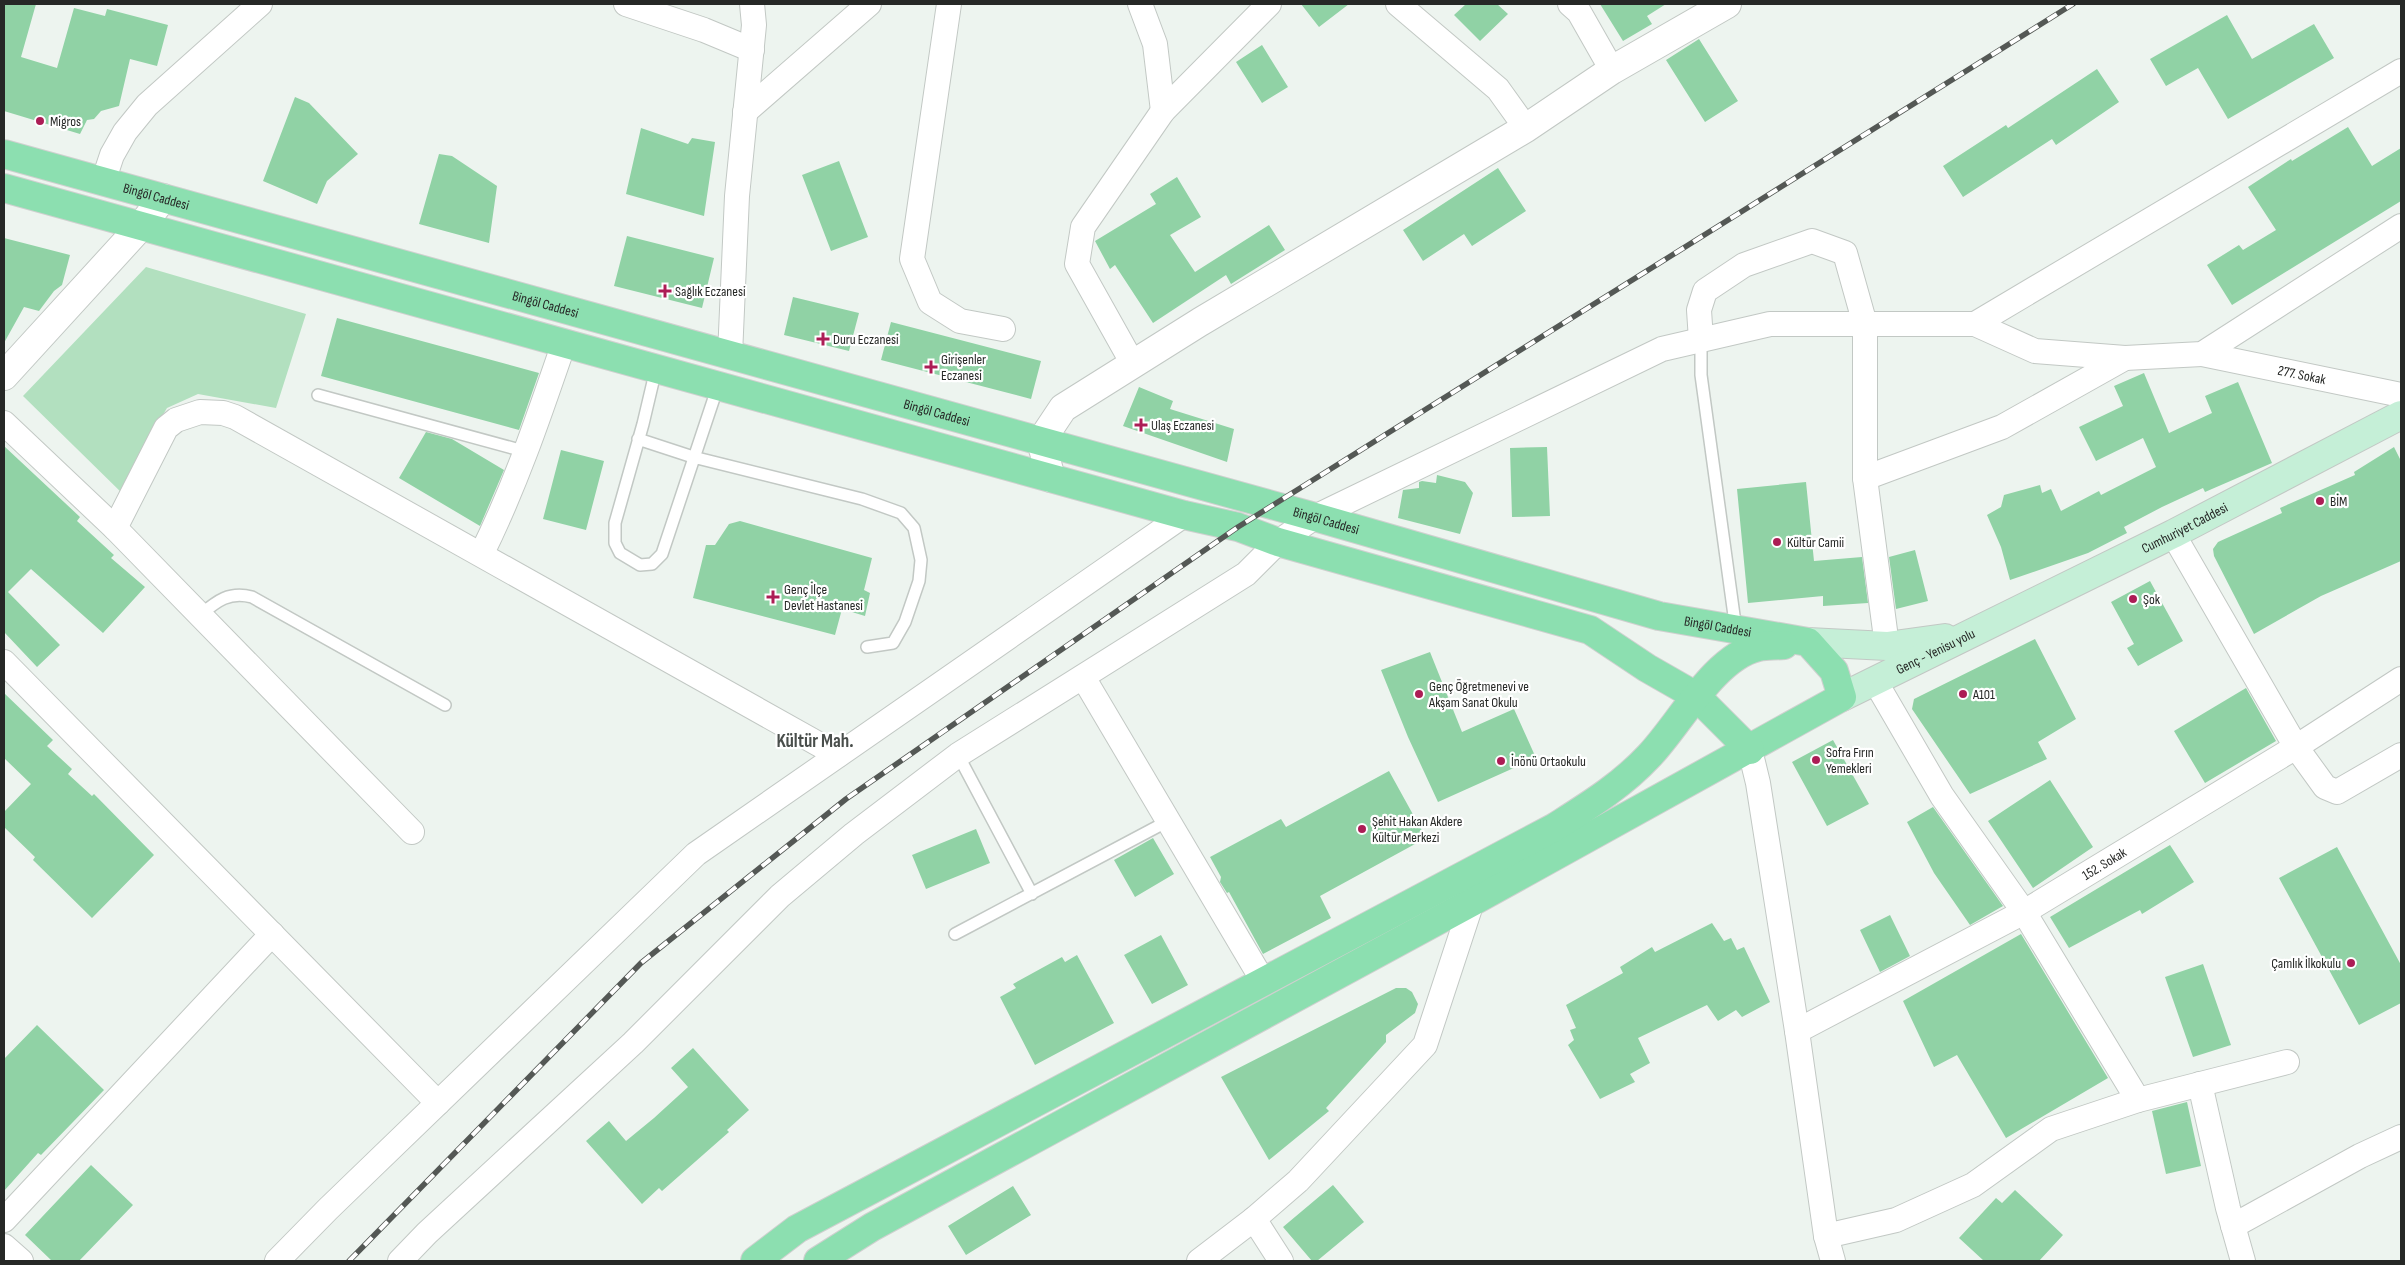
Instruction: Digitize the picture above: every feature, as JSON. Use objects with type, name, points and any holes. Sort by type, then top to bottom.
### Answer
[{"type":"main road","name":"Bingöl Caddesi","points":[[4,154],[1040,441],[1660,616],[1808,642]]},
{"type":"main road","points":[[4,188],[1184,515],[1238,527],[1278,542],[1590,630],[1647,668],[1696,696],[1750,750]]},
{"type":"main road","name":"Cumhuriyet Caddesi","points":[[1967,635],[2173,534],[2401,415]]},
{"type":"main road","name":"Genç - Yenisu yolu","points":[[1808,642],[1887,646],[1967,635]]},
{"type":"main road","name":"Genç - Yenisu yolu","points":[[1842,697],[1967,635]]},
{"type":"main road","points":[[755,1261],[797,1229],[1555,828],[1619,785],[1650,755],[1696,696],[1725,664],[1756,647],[1808,642],[1834,672],[1842,697],[1750,750],[1472,902],[872,1227],[818,1261]]},
{"type":"street","points":[[103,182],[112,155],[125,132],[147,104],[260,4]]},
{"type":"street","points":[[626,4],[704,30],[752,50]]},
{"type":"street","points":[[730,355],[736,196],[752,50],[754,25],[752,4]]},
{"type":"street","points":[[745,112],[869,4]]},
{"type":"street","points":[[950,4],[912,259],[930,302],[960,321],[1003,329]]},
{"type":"street","points":[[1140,4],[1154,44],[1163,111]]},
{"type":"street","points":[[1134,364],[1077,264],[1083,227],[1163,111],[1269,4]]},
{"type":"street","points":[[1398,4],[1498,90],[1526,128]]},
{"type":"street","points":[[1570,4],[1579,12],[1612,70]]},
{"type":"street","points":[[1051,478],[1040,441],[1063,408],[1200,322],[1526,128],[1612,70],[1727,4]]},
{"type":"street","points":[[400,1261],[427,1233],[633,1043],[780,896],[854,834],[958,755],[1246,574],[1278,542],[1315,518],[1662,349],[1770,324],[1975,324],[2401,71]]},
{"type":"street","points":[[4,376],[141,226],[163,198]]},
{"type":"street","points":[[2202,354],[2401,226]]},
{"type":"street","points":[[1701,340],[1699,310],[1705,291],[1744,266],[1812,241],[1845,253],[1865,324],[1865,478],[1887,646]]},
{"type":"street","name":"277. Sokak","points":[[1975,324],[2035,351],[2125,358],[2202,354],[2401,395]]},
{"type":"street","points":[[482,554],[508,501],[527,452],[564,343]]},
{"type":"street","points":[[1865,478],[2002,427],[2125,358]]},
{"type":"street","points":[[115,528],[166,428],[187,415],[211,411],[235,417],[838,755]]},
{"type":"street","points":[[4,423],[115,528],[412,832]]},
{"type":"street","points":[[277,1261],[696,854],[1184,515]]},
{"type":"street","points":[[2173,534],[2296,747],[2325,787],[2337,792],[2401,755]]},
{"type":"street","points":[[4,662],[438,1103]]},
{"type":"street","points":[[1083,677],[1263,981]]},
{"type":"street","name":"152. Sokak","points":[[1798,1031],[2024,912],[2296,747],[2401,679]]},
{"type":"street","points":[[1875,681],[1942,796],[2024,912],[2138,1100]]},
{"type":"street","points":[[1750,750],[1758,783],[1798,1031],[1826,1236],[1833,1261]]},
{"type":"street","points":[[1198,1261],[1254,1219],[1298,1182],[1425,1045],[1472,902]]},
{"type":"street","points":[[4,1220],[272,934]]},
{"type":"street","points":[[1826,1236],[1896,1220],[1973,1185],[2051,1130],[2138,1100],[2287,1062]]},
{"type":"street","points":[[2200,1084],[2243,1261]]},
{"type":"street","points":[[2233,1226],[2360,1156],[2401,1136]]},
{"type":"street","points":[[1254,1219],[1281,1261]]},
{"type":"street","points":[[4,1246],[21,1261]]},
{"type":"lane","points":[[1701,340],[1701,375],[1736,630]]},
{"type":"lane","points":[[656,369],[615,523],[615,543],[620,554],[640,565],[652,564],[662,554],[718,386]]},
{"type":"lane","points":[[318,395],[527,452]]},
{"type":"lane","points":[[638,439],[693,457],[862,499],[901,513],[914,528],[921,560],[919,581],[905,622],[893,643],[867,647]]},
{"type":"lane","points":[[200,615],[219,600],[228,596],[252,597],[445,705]]},
{"type":"lane","points":[[958,755],[1032,894]]},
{"type":"lane","points":[[956,934],[1168,821]]},
{"type":"green space","points":[[146,267],[306,314],[276,408],[198,394],[167,408],[155,428],[127,498],[23,396]]},
{"type":"building","points":[[4,4],[36,4],[21,57],[57,68],[74,8],[105,16],[107,9],[168,25],[157,66],[130,59],[119,106],[101,111],[94,119],[87,120],[80,134],[4,111]]},
{"type":"building","points":[[1301,4],[1349,4],[1319,27]]},
{"type":"building","points":[[1466,4],[1497,4],[1508,14],[1480,41],[1454,15]]},
{"type":"building","points":[[1600,4],[1666,4],[1647,16],[1652,24],[1623,41]]},
{"type":"building","points":[[2227,15],[2252,59],[2314,24],[2334,58],[2228,119],[2198,68],[2166,86],[2150,59]]},
{"type":"building","points":[[1699,39],[1738,101],[1705,122],[1666,60]]},
{"type":"building","points":[[1262,45],[1288,87],[1262,103],[1236,62]]},
{"type":"building","points":[[2097,69],[2119,102],[2056,145],[2052,139],[1963,197],[1943,166],[2006,125],[2008,128]]},
{"type":"building","points":[[295,97],[309,103],[358,154],[327,181],[317,204],[263,181]]},
{"type":"building","points":[[2348,127],[2372,166],[2401,148],[2401,201],[2232,305],[2207,265],[2239,245],[2243,250],[2276,230],[2248,187],[2291,159],[2292,161]]},
{"type":"building","points":[[641,128],[688,144],[692,138],[715,142],[704,216],[626,194]]},
{"type":"building","points":[[439,154],[452,156],[497,186],[489,243],[419,224]]},
{"type":"building","points":[[839,161],[868,237],[831,251],[802,175]]},
{"type":"building","points":[[1498,168],[1526,211],[1472,246],[1464,234],[1423,261],[1403,230]]},
{"type":"building","points":[[1177,177],[1201,217],[1170,235],[1195,272],[1269,225],[1285,250],[1231,284],[1226,275],[1153,323],[1115,265],[1110,269],[1095,241],[1156,204],[1150,194]]},
{"type":"building","points":[[627,236],[714,258],[702,308],[614,286]]},
{"type":"building","points":[[4,238],[70,255],[62,285],[54,291],[39,311],[24,307],[4,343]]},
{"type":"building","points":[[793,297],[859,313],[849,351],[784,335]]},
{"type":"building","points":[[337,318],[539,373],[519,430],[321,376]]},
{"type":"building","points":[[891,322],[1041,361],[1031,399],[881,360]]},
{"type":"building","points":[[2144,373],[2169,433],[2212,413],[2205,396],[2238,382],[2272,463],[2205,492],[2203,488],[2162,507],[2124,527],[2127,533],[2088,553],[2010,580],[2001,547],[1987,515],[2001,507],[2004,495],[2040,485],[2042,493],[2051,489],[2061,511],[2099,491],[2101,495],[2156,467],[2143,438],[2096,461],[2079,427],[2123,406],[2114,386]]},
{"type":"building","points":[[1139,387],[1173,401],[1170,409],[1234,429],[1227,462],[1123,426]]},
{"type":"building","points":[[426,432],[452,439],[504,470],[480,526],[399,478]]},
{"type":"building","points":[[4,446],[80,517],[77,521],[114,555],[111,558],[145,587],[103,633],[31,569],[8,592],[60,645],[37,667],[4,632]]},
{"type":"building","points":[[1547,447],[1550,516],[1512,517],[1510,448]]},
{"type":"building","points":[[2394,447],[2401,461],[2401,561],[2321,596],[2254,634],[2214,556],[2213,549],[2218,542],[2282,513],[2280,508],[2355,475],[2354,472]]},
{"type":"building","points":[[561,450],[604,461],[586,530],[543,519]]},
{"type":"building","points":[[1437,475],[1465,482],[1473,493],[1460,534],[1398,518],[1403,490],[1419,488],[1419,482],[1422,481],[1436,483]]},
{"type":"building","name":"Kültür Camii","points":[[1806,482],[1814,561],[1862,557],[1868,603],[1823,606],[1823,596],[1748,603],[1737,489]]},
{"type":"building","points":[[740,521],[872,558],[864,590],[870,593],[865,616],[842,609],[835,635],[693,598],[706,545],[715,545],[729,524]]},
{"type":"building","points":[[1915,550],[1928,601],[1896,609],[1889,557]]},
{"type":"building","points":[[2150,581],[2183,641],[2138,666],[2127,648],[2134,644],[2111,602]]},
{"type":"building","points":[[2035,639],[2076,719],[2038,742],[2047,759],[1970,794],[1912,709],[1914,699]]},
{"type":"building","points":[[1430,652],[1462,732],[1514,709],[1536,758],[1438,802],[1408,737],[1381,670]]},
{"type":"building","points":[[2246,688],[2276,741],[2205,783],[2174,731]]},
{"type":"building","points":[[4,693],[53,740],[47,746],[72,769],[68,774],[92,796],[94,794],[154,855],[92,918],[33,860],[35,857],[4,827],[4,812],[31,784],[4,758]]},
{"type":"building","points":[[1833,740],[1869,804],[1827,826],[1792,762]]},
{"type":"building","points":[[1389,771],[1426,838],[1320,896],[1331,918],[1263,954],[1229,892],[1227,893],[1220,882],[1221,877],[1210,857],[1281,819],[1286,827]]},
{"type":"building","points":[[2050,780],[2093,847],[2033,888],[1988,821]]},
{"type":"building","points":[[1933,807],[2003,906],[1970,925],[1934,873],[1907,822]]},
{"type":"building","points":[[976,829],[990,863],[926,889],[912,855]]},
{"type":"building","points":[[1153,838],[1174,874],[1135,897],[1114,860]]},
{"type":"building","points":[[2170,845],[2194,882],[2142,914],[2140,910],[2069,948],[2050,917]]},
{"type":"building","points":[[2337,847],[2401,965],[2401,1003],[2359,1025],[2279,878]]},
{"type":"building","points":[[1890,915],[1910,956],[1880,972],[1860,930]]},
{"type":"building","points":[[1712,923],[1724,941],[1731,938],[1737,950],[1744,947],[1770,1002],[1742,1017],[1736,1010],[1718,1021],[1707,1005],[1638,1038],[1650,1063],[1630,1074],[1635,1082],[1600,1099],[1568,1045],[1574,1040],[1570,1030],[1576,1028],[1566,1005],[1623,973],[1620,967],[1652,947],[1655,952]]},
{"type":"building","points":[[2021,934],[2108,1078],[2006,1138],[1957,1055],[1934,1067],[1903,1001]]},
{"type":"building","points":[[1161,935],[1188,985],[1152,1004],[1124,955]]},
{"type":"building","points":[[1077,955],[1114,1023],[1035,1065],[1000,997],[1016,988],[1013,984],[1062,957],[1065,962]]},
{"type":"building","points":[[2203,964],[2231,1045],[2193,1057],[2165,977]]},
{"type":"building","points":[[1396,988],[1406,988],[1412,992],[1418,1004],[1415,1013],[1386,1035],[1386,1042],[1326,1108],[1329,1111],[1269,1160],[1221,1077]]},
{"type":"building","points":[[37,1025],[104,1090],[41,1155],[38,1153],[4,1191],[4,1059]]},
{"type":"building","points":[[693,1048],[749,1110],[727,1130],[729,1132],[662,1191],[659,1188],[642,1204],[586,1141],[609,1121],[626,1141],[654,1118],[688,1087],[671,1068]]},
{"type":"building","points":[[2187,1102],[2201,1166],[2166,1174],[2152,1111]]},
{"type":"building","points":[[91,1165],[133,1205],[79,1261],[52,1261],[25,1235]]},
{"type":"building","points":[[1333,1185],[1364,1222],[1317,1261],[1312,1261],[1283,1227]]},
{"type":"building","points":[[1013,1186],[1031,1215],[966,1255],[948,1226]]},
{"type":"building","points":[[2015,1190],[2063,1235],[2039,1261],[1984,1261],[1959,1238],[1996,1198],[2002,1203]]},
{"type":"railway","points":[[349,1261],[641,963],[846,799],[1238,527],[2073,4]]},
{"type":"place","name":"Migros","points":[[40,121]]},
{"type":"place","name":"Sağlık Eczanesi","points":[[665,291]]},
{"type":"place","name":"Duru Eczanesi","points":[[823,339]]},
{"type":"place","name":"Girişenler Eczanesi","points":[[931,367]]},
{"type":"place","name":"Ulaş Eczanesi","points":[[1141,425]]},
{"type":"place","name":"BİM","points":[[2320,501]]},
{"type":"place","name":"Kültür Camii","points":[[1777,542]]},
{"type":"place","name":"Genç İlçe Devlet Hastanesi","points":[[773,597]]},
{"type":"place","name":"Şok","points":[[2133,599]]},
{"type":"place","name":"Genç Öğretmenevi ve Akşam Sanat Okulu","points":[[1419,694]]},
{"type":"place","name":"A101","points":[[1963,694]]},
{"type":"place","name":"Sofra Fırın Yemekleri","points":[[1816,760]]},
{"type":"place","name":"İnönü Ortaokulu","points":[[1501,761]]},
{"type":"place","name":"Şehit Hakan Akdere Kültür Merkezi","points":[[1362,829]]},
{"type":"place","name":"Çamlık İlkokulu","points":[[2351,963]]},
{"type":"district","name":"Kültür Mah.","points":[[815,741]]}]
